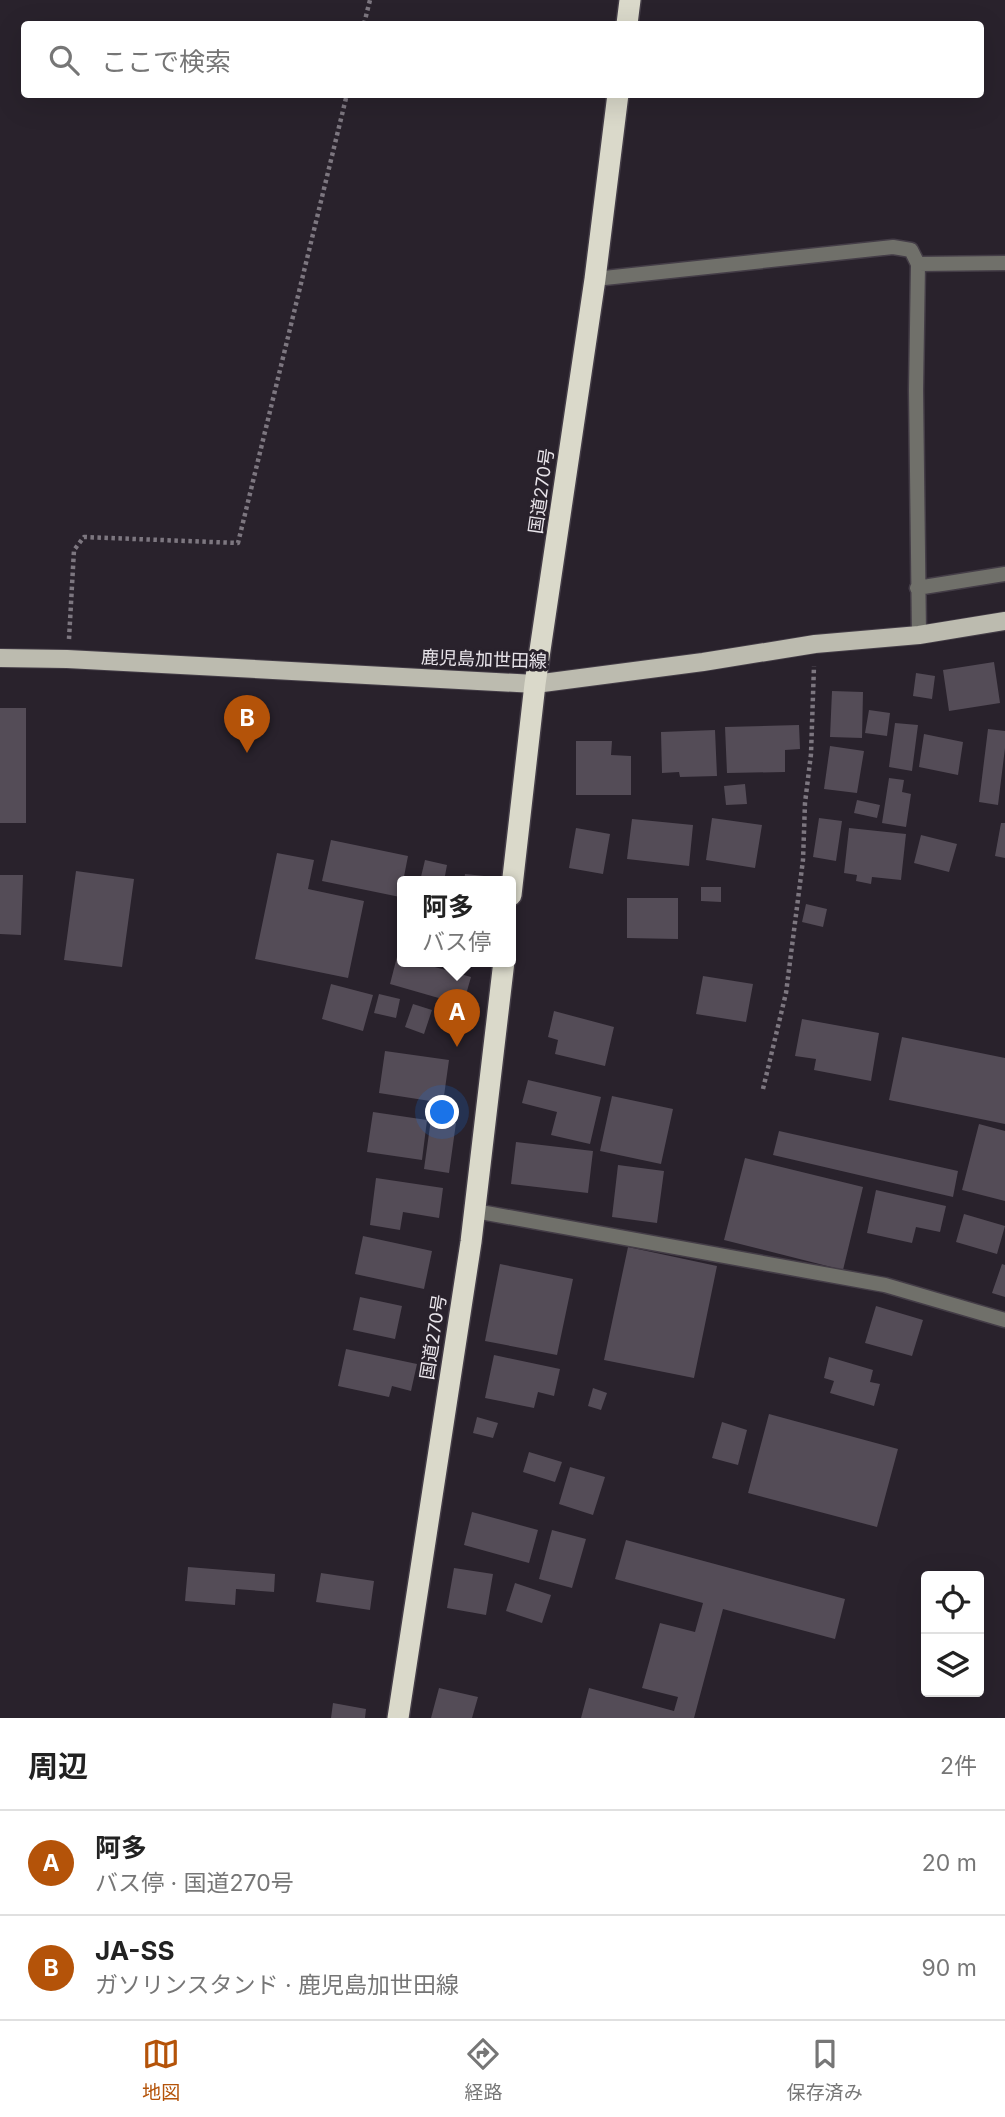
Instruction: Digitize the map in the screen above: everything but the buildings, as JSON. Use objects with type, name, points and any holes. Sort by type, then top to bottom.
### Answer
[{"type":"highway","points":[[628,21],[631,0]]},
{"type":"highway","name":"国道270号","points":[[513,876],[535,684],[595,279],[618,98]]},
{"type":"highway","name":"国道270号","points":[[398,1718],[475,1211],[503,967]]},
{"type":"main road","name":"鹿児島加世田線","points":[[0,658],[67,659],[535,684],[816,644],[919,635],[1005,621]]},
{"type":"street","points":[[595,279],[893,247],[911,250],[918,264],[916,390],[919,635]]},
{"type":"street","points":[[918,264],[1005,263]]},
{"type":"street","points":[[917,587],[1005,574]]},
{"type":"street","points":[[475,1211],[885,1285],[1005,1320]]},
{"type":"path","points":[[365,21],[370,0]]},
{"type":"path","points":[[67,659],[74,550],[84,537],[238,542],[346,98]]},
{"type":"path","points":[[763,1089],[786,993],[803,860],[816,644]]},
{"type":"place","name":"JA-SS","points":[[247,753]]},
{"type":"place","name":"阿多","points":[[457,1047]]}]
